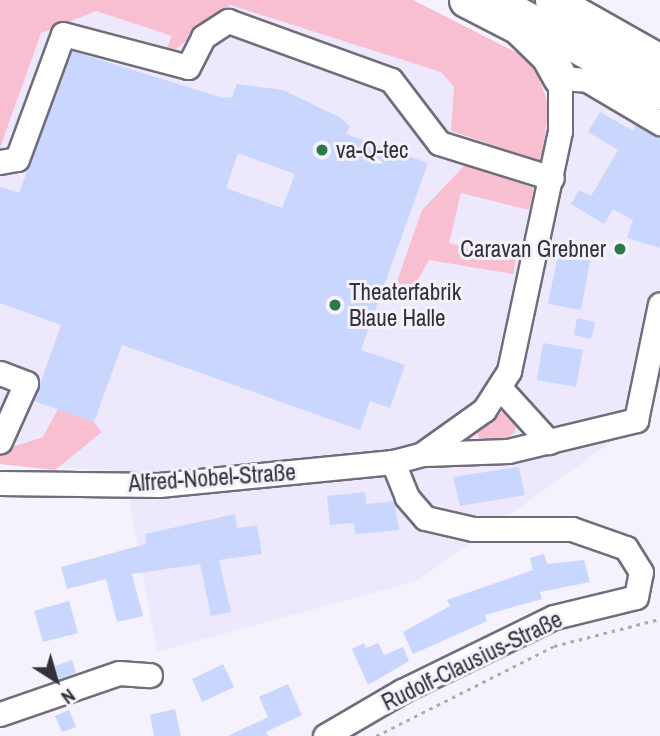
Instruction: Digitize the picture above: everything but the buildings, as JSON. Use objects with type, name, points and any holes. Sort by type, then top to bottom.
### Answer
[{"type":"highway","points":[[466,0],[518,27],[548,56],[560,78]]},
{"type":"highway","points":[[494,0],[660,92]]},
{"type":"highway","points":[[552,0],[660,61]]},
{"type":"street","points":[[0,162],[17,159],[63,34],[188,67],[203,37],[228,21],[391,80],[439,143],[552,178]]},
{"type":"street","points":[[560,78],[587,80],[660,123]]},
{"type":"street","name":"Alfred-Nobel-Straße","points":[[422,454],[484,410],[501,389],[531,288],[552,178],[564,107],[560,78]]},
{"type":"street","name":"Alfred-Nobel-Straße","points":[[0,483],[159,485],[393,462],[422,454],[508,452],[636,421],[660,304]]},
{"type":"street","points":[[0,373],[26,383],[0,440]]},
{"type":"street","points":[[501,389],[549,442]]},
{"type":"street","name":"Rudolf-Clausius-Straße","points":[[326,736],[402,691],[554,617],[636,597],[641,572],[626,548],[572,529],[473,529],[425,518],[407,497],[393,462]]},
{"type":"street","points":[[0,715],[119,673],[150,675]]},
{"type":"path","points":[[376,736],[554,646],[660,619]]},
{"type":"shaded area","points":[[0,0],[398,0],[578,95],[583,85],[660,135],[660,352],[646,417],[417,581],[157,652],[124,471],[0,464]]},
{"type":"shaded area","points":[[0,0],[413,0],[533,61],[549,107],[541,161],[451,131],[454,87],[441,72],[230,5],[171,53],[166,50],[172,36],[96,11],[41,33],[0,148]]},
{"type":"shaded area","points":[[465,165],[534,188],[529,210],[461,193],[449,243],[516,260],[513,274],[429,260],[412,290],[394,290],[422,210]]},
{"type":"shaded area","points":[[58,409],[94,422],[102,432],[55,470],[0,464],[0,451],[43,437]]},
{"type":"shaded area","points":[[502,412],[517,422],[515,432],[503,441],[479,442],[478,432]]},
{"type":"place","name":"va-Q-tec","points":[[322,150]]},
{"type":"place","name":"Caravan Grebner","points":[[620,249]]},
{"type":"place","name":"Theaterfabrik Blaue Halle","points":[[335,305]]}]
